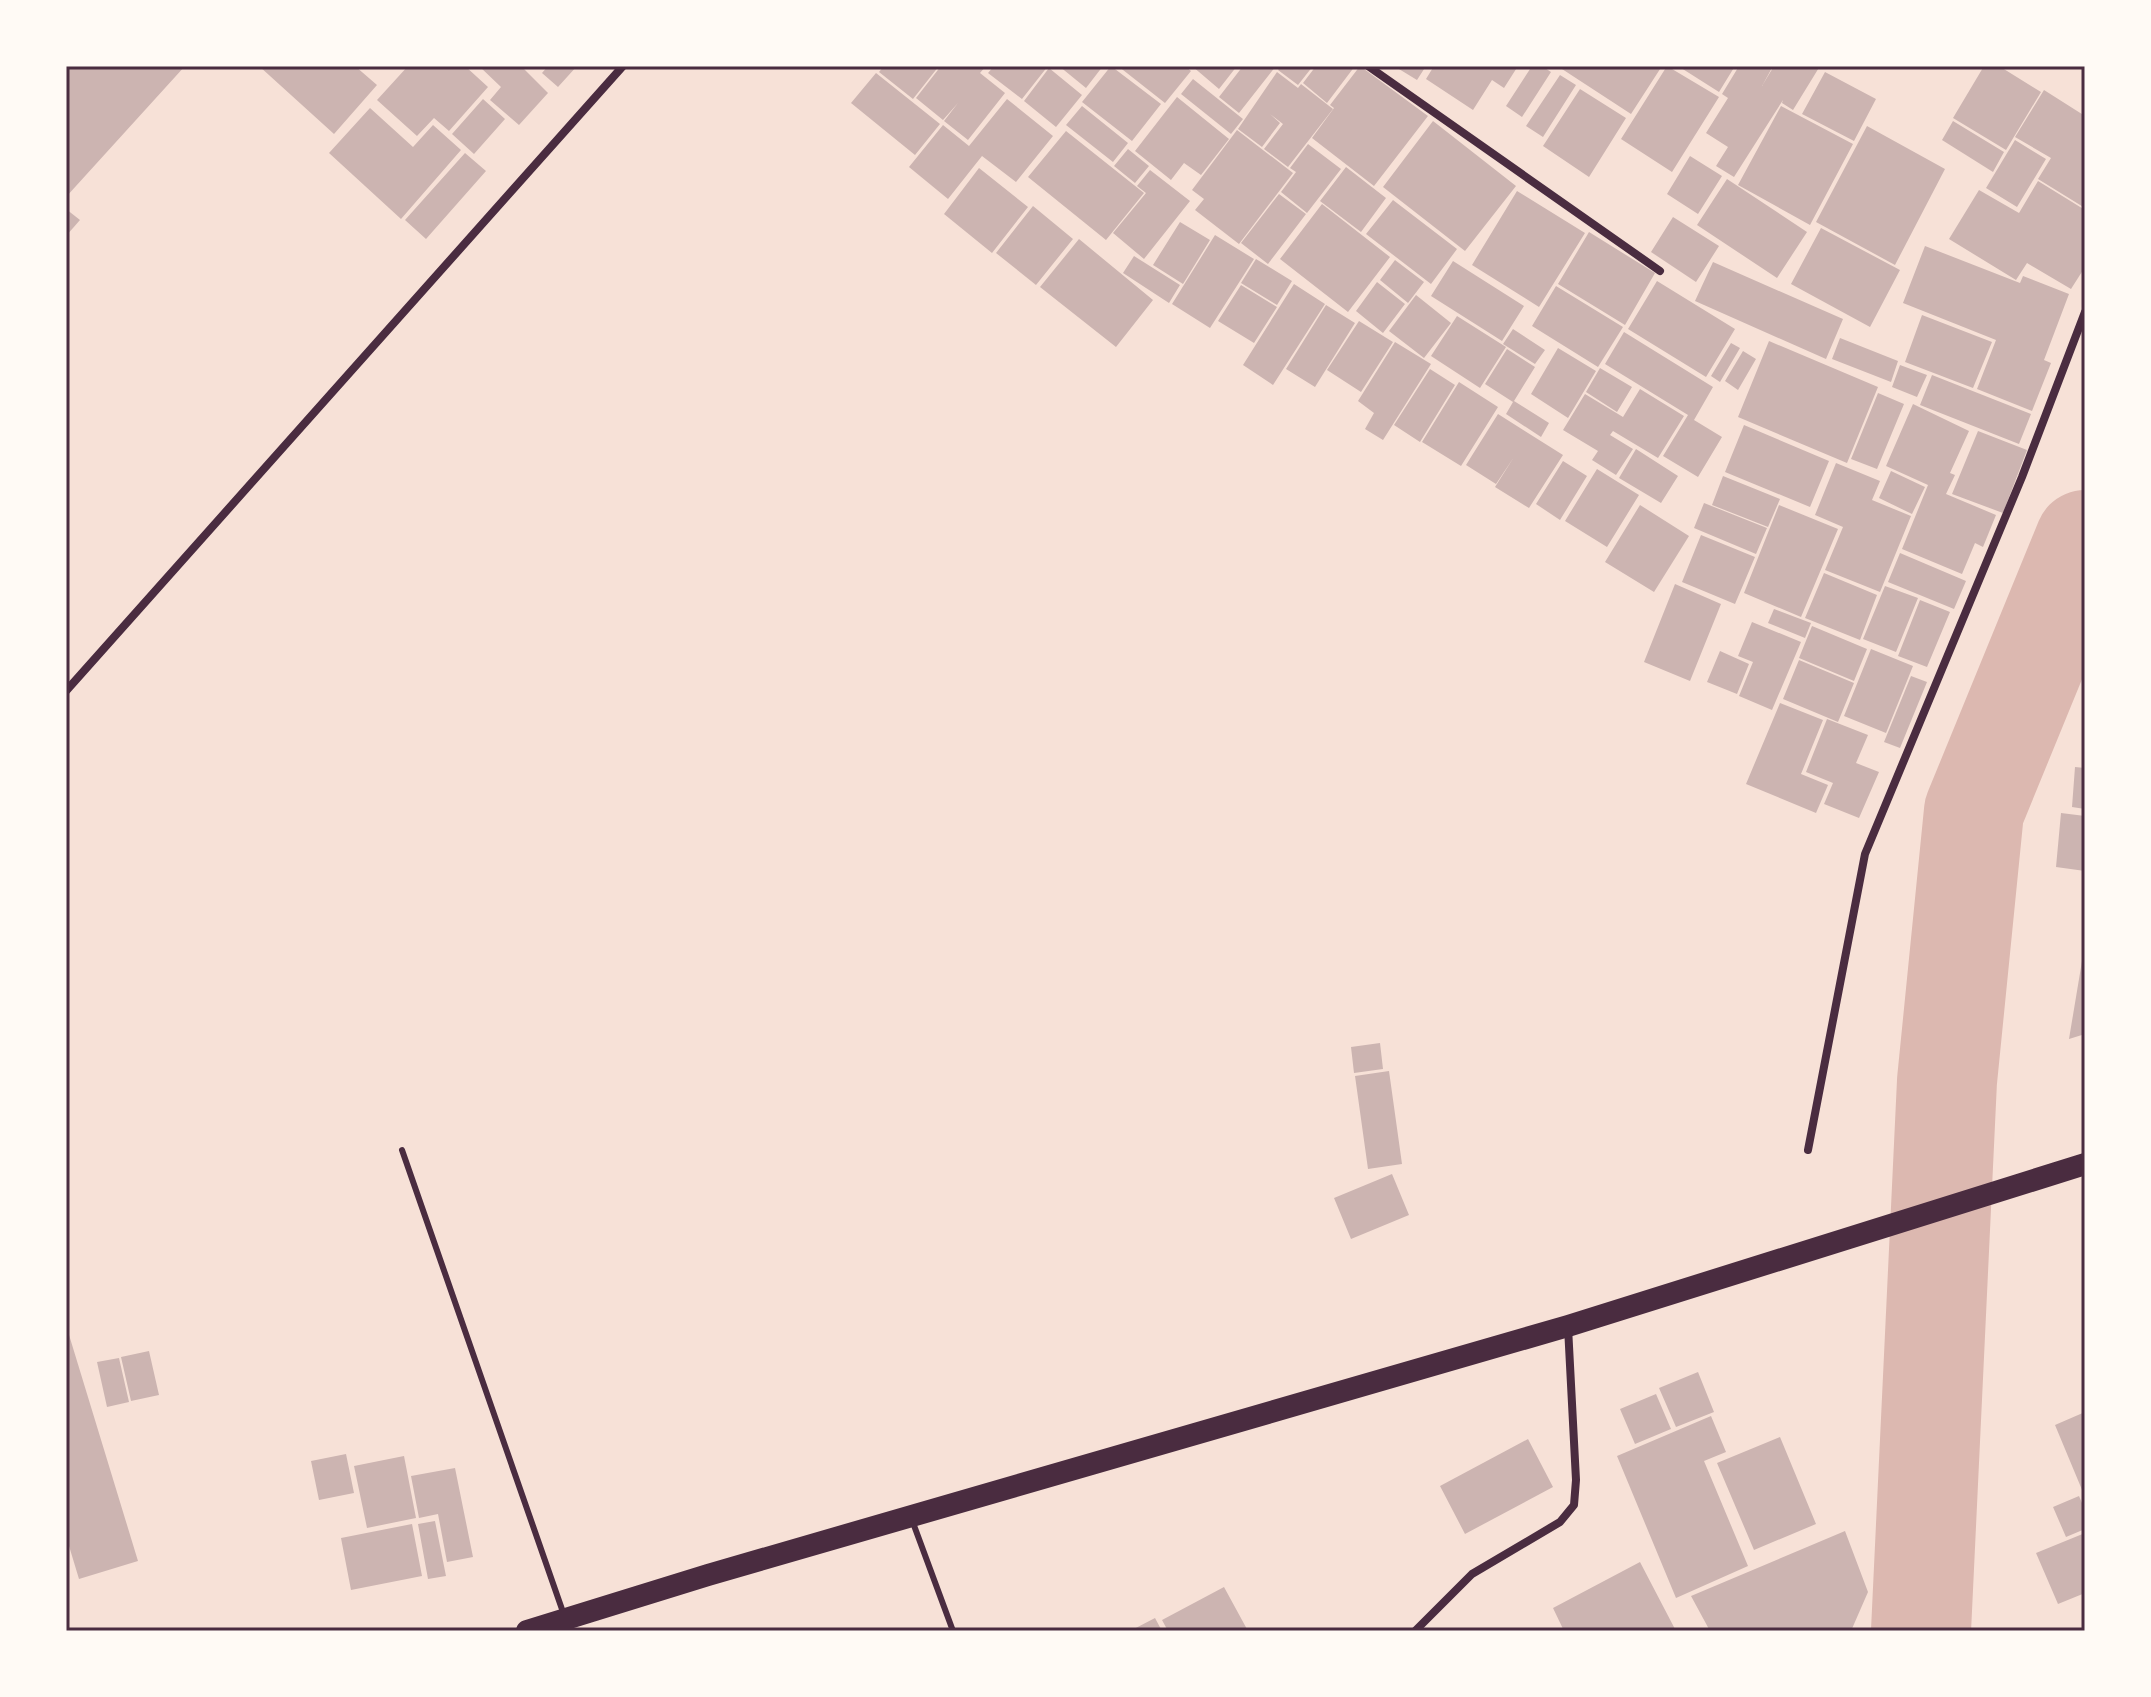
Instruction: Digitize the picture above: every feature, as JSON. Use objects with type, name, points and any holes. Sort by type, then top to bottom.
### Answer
[{"type":"highway","points":[[527,1631],[1568,1326],[1813,1252],[2085,1164]]},
{"type":"street","points":[[66,691],[623,66]]},
{"type":"street","points":[[1368,66],[1660,271]]},
{"type":"street","points":[[1808,1150],[1865,854],[2022,477],[2085,312]]},
{"type":"street","points":[[1415,1631],[1472,1574],[1560,1522],[1574,1505],[1576,1480],[1568,1326]]},
{"type":"lane","points":[[402,1150],[565,1618]]},
{"type":"lane","points":[[911,1517],[953,1631]]},
{"type":"building","points":[[71,66],[185,66],[66,197],[66,72]]},
{"type":"building","points":[[259,66],[355,66],[377,85],[334,134]]},
{"type":"building","points":[[408,66],[465,66],[488,87],[449,131],[434,118],[417,136],[377,100]]},
{"type":"building","points":[[479,66],[521,66],[548,93],[519,125],[490,100],[501,87]]},
{"type":"building","points":[[548,66],[577,66],[558,87],[542,73]]},
{"type":"building","points":[[884,66],[939,66],[913,99],[879,72]]},
{"type":"building","points":[[941,66],[986,66],[980,73],[1005,93],[968,140],[944,121],[958,103],[943,120],[916,98]]},
{"type":"building","points":[[994,66],[1048,66],[1022,99],[988,73]]},
{"type":"building","points":[[1059,66],[1103,66],[1086,88]]},
{"type":"building","points":[[1111,66],[1161,104],[1132,141],[1082,102]]},
{"type":"building","points":[[1118,66],[1185,66],[1191,71],[1165,103]]},
{"type":"building","points":[[1192,66],[1237,66],[1219,89]]},
{"type":"building","points":[[1243,66],[1276,66],[1239,113],[1219,97]]},
{"type":"building","points":[[1281,66],[1313,66],[1298,85],[1278,70]]},
{"type":"building","points":[[1316,66],[1355,66],[1327,103],[1303,83]]},
{"type":"building","points":[[1360,66],[1428,116],[1374,186],[1312,138],[1334,108],[1330,105]]},
{"type":"building","points":[[1394,66],[1426,66],[1417,80]]},
{"type":"building","points":[[1434,66],[1518,66],[1504,88],[1492,80],[1473,110],[1426,79]]},
{"type":"building","points":[[1532,66],[1542,66],[1551,72],[1522,117],[1506,106]]},
{"type":"building","points":[[1564,66],[1662,66],[1631,114],[1562,69]]},
{"type":"building","points":[[1667,66],[1719,97],[1672,172],[1621,139]]},
{"type":"building","points":[[1678,66],[1735,66],[1719,92]]},
{"type":"building","points":[[1739,66],[1773,66],[1762,86],[1774,66],[1820,66],[1793,110],[1782,103],[1783,100],[1734,177],[1716,166],[1728,147],[1706,133],[1728,98],[1722,94]]},
{"type":"building","points":[[1984,66],[1999,66],[2041,92],[2006,150],[1953,118]]},
{"type":"building","points":[[1049,68],[1082,95],[1056,127],[1024,101]]},
{"type":"building","points":[[1277,72],[1298,88],[1301,84],[1333,109],[1288,167],[1264,149],[1283,124],[1270,114],[1280,123],[1262,147],[1238,129]]},
{"type":"building","points":[[1825,72],[1876,99],[1854,141],[1802,114]]},
{"type":"building","points":[[876,73],[940,124],[915,155],[851,103]]},
{"type":"building","points":[[1560,75],[1576,85],[1543,137],[1526,126]]},
{"type":"building","points":[[1193,79],[1243,119],[1231,134],[1181,94]]},
{"type":"building","points":[[1580,89],[1626,118],[1589,177],[1543,146]]},
{"type":"building","points":[[2044,90],[2085,116],[2085,208],[2038,179],[2051,158],[2015,137]]},
{"type":"building","points":[[1177,97],[1229,139],[1201,175],[1184,163],[1171,180],[1135,151]]},
{"type":"building","points":[[483,99],[505,119],[474,154],[452,134]]},
{"type":"building","points":[[1007,99],[1053,136],[1016,182],[982,156],[948,199],[909,167],[943,125],[969,146]]},
{"type":"building","points":[[1082,106],[1128,143],[1113,162],[1066,125]]},
{"type":"building","points":[[1781,106],[1853,144],[1810,225],[1738,185]]},
{"type":"building","points":[[370,108],[413,147],[433,125],[461,150],[401,219],[329,153]]},
{"type":"building","points":[[1433,121],[1516,186],[1465,251],[1383,187]]},
{"type":"building","points":[[1953,121],[2004,152],[1993,172],[1942,140]]},
{"type":"building","points":[[1867,126],[1945,169],[1895,265],[1816,222]]},
{"type":"building","points":[[1237,130],[1293,173],[1239,244],[1195,210],[1204,199],[1192,190]]},
{"type":"building","points":[[1066,131],[1144,193],[1106,240],[1028,177]]},
{"type":"building","points":[[2015,140],[2046,159],[2017,207],[1986,188]]},
{"type":"building","points":[[1308,144],[1341,169],[1307,213],[1281,192],[1296,172],[1290,168]]},
{"type":"building","points":[[1128,149],[1149,166],[1135,183],[1114,166]]},
{"type":"building","points":[[465,153],[486,171],[426,239],[405,220]]},
{"type":"building","points":[[1690,156],[1722,176],[1698,214],[1667,194]]},
{"type":"building","points":[[1346,167],[1386,198],[1361,232],[1320,201]]},
{"type":"building","points":[[979,168],[1028,207],[992,253],[944,214]]},
{"type":"building","points":[[1150,170],[1190,201],[1144,259],[1113,233],[1146,193],[1137,186]]},
{"type":"building","points":[[1727,179],[1807,232],[1777,278],[1697,225]]},
{"type":"building","points":[[2038,181],[2085,210],[2085,267],[2071,289],[2027,263],[2016,280],[1949,239],[1979,190],[2019,213]]},
{"type":"building","points":[[1517,191],[1585,233],[1539,307],[1472,265]]},
{"type":"building","points":[[1279,194],[1306,214],[1268,264],[1241,243]]},
{"type":"building","points":[[1393,200],[1457,249],[1431,284],[1366,234]]},
{"type":"building","points":[[1322,204],[1390,257],[1348,312],[1280,259]]},
{"type":"building","points":[[1033,206],[1073,239],[1036,285],[996,253]]},
{"type":"building","points":[[66,209],[80,220],[66,236]]},
{"type":"building","points":[[1673,217],[1719,246],[1696,282],[1651,252]]},
{"type":"building","points":[[1180,222],[1210,240],[1183,284],[1153,265]]},
{"type":"building","points":[[1821,228],[1900,270],[1870,327],[1791,284]]},
{"type":"building","points":[[1589,232],[1655,273],[1625,325],[1558,284]]},
{"type":"building","points":[[1215,235],[1254,259],[1210,328],[1172,304]]},
{"type":"building","points":[[1079,239],[1153,300],[1116,347],[1040,287]]},
{"type":"building","points":[[1925,246],[2020,283],[2023,276],[2069,294],[2044,360],[2051,363],[2032,411],[1977,389],[1996,340],[1903,303]]},
{"type":"building","points":[[1134,256],[1180,285],[1169,303],[1123,273]]},
{"type":"building","points":[[1256,259],[1292,281],[1277,305],[1241,283]]},
{"type":"building","points":[[1395,260],[1424,282],[1408,303],[1380,280]]},
{"type":"building","points":[[1453,261],[1524,306],[1502,341],[1431,296]]},
{"type":"building","points":[[1713,262],[1843,319],[1826,359],[1695,301]]},
{"type":"building","points":[[1657,281],[1735,329],[1706,377],[1628,329]]},
{"type":"building","points":[[1377,282],[1405,304],[1383,333],[1356,311]]},
{"type":"building","points":[[1294,284],[1325,304],[1273,385],[1243,365]]},
{"type":"building","points":[[1241,285],[1277,307],[1254,343],[1218,321]]},
{"type":"building","points":[[1556,286],[1623,327],[1598,367],[1532,326]]},
{"type":"building","points":[[1416,295],[1451,323],[1424,358],[1389,331]]},
{"type":"building","points":[[1326,305],[1355,323],[1315,387],[1286,369]]},
{"type":"building","points":[[1922,315],[1992,342],[1973,388],[1905,362]]},
{"type":"building","points":[[1457,316],[1506,347],[1480,388],[1431,356]]},
{"type":"building","points":[[1359,321],[1393,342],[1361,392],[1327,370]]},
{"type":"building","points":[[1513,329],[1545,350],[1535,364],[1503,344]]},
{"type":"building","points":[[1624,332],[1713,387],[1694,420],[1722,437],[1698,477],[1663,456],[1688,415],[1605,364]]},
{"type":"building","points":[[1840,338],[1898,361],[1891,382],[1832,359]]},
{"type":"building","points":[[1769,341],[1878,387],[1847,463],[1738,417]]},
{"type":"building","points":[[1395,342],[1431,364],[1383,440],[1365,429],[1374,413],[1358,401]]},
{"type":"building","points":[[1731,343],[1740,348],[1720,382],[1711,376]]},
{"type":"building","points":[[1558,348],[1596,371],[1568,418],[1531,394]]},
{"type":"building","points":[[1507,349],[1535,367],[1514,401],[1549,423],[1541,437],[1506,414],[1513,402],[1485,384]]},
{"type":"building","points":[[1743,351],[1756,359],[1738,390],[1725,381]]},
{"type":"building","points":[[1900,365],[1927,375],[1917,397],[1892,387]]},
{"type":"building","points":[[1600,368],[1632,387],[1617,412],[1586,392]]},
{"type":"building","points":[[1430,369],[1455,385],[1420,442],[1394,425]]},
{"type":"building","points":[[1932,375],[2031,414],[2019,444],[1920,405]]},
{"type":"building","points":[[1459,382],[1498,407],[1461,466],[1422,442]]},
{"type":"building","points":[[1640,389],[1684,416],[1658,458],[1613,431],[1610,435],[1633,449],[1616,475],[1592,460],[1598,451],[1563,430],[1585,394],[1623,417]]},
{"type":"building","points":[[1878,393],[1904,404],[1877,469],[1851,459]]},
{"type":"building","points":[[1913,404],[1969,431],[1950,473],[1955,475],[1946,494],[1996,515],[1983,547],[1975,543],[1962,574],[1902,549],[1928,485],[1886,466]]},
{"type":"building","points":[[1498,414],[1563,455],[1529,508],[1495,487],[1514,457],[1496,484],[1466,465]]},
{"type":"building","points":[[1744,425],[1829,461],[1810,507],[1725,472]]},
{"type":"building","points":[[1978,431],[2027,450],[2003,513],[1952,494]]},
{"type":"building","points":[[1636,449],[1678,476],[1661,503],[1619,478]]},
{"type":"building","points":[[1563,461],[1587,476],[1560,520],[1536,504]]},
{"type":"building","points":[[1836,463],[1880,481],[1872,500],[1911,516],[1880,592],[1825,570],[1843,527],[1815,515]]},
{"type":"building","points":[[1597,469],[1639,495],[1607,547],[1565,521]]},
{"type":"building","points":[[1891,471],[1925,487],[1912,514],[1879,498]]},
{"type":"building","points":[[1723,476],[1780,499],[1768,527],[1712,505]]},
{"type":"building","points":[[1704,503],[1767,528],[1756,554],[1694,528]]},
{"type":"building","points":[[1640,505],[1689,536],[1654,592],[1605,562]]},
{"type":"building","points":[[1779,505],[1838,529],[1801,617],[1744,593]]},
{"type":"building","points":[[1701,535],[1755,557],[1735,604],[1682,582]]},
{"type":"building","points":[[1900,553],[1966,581],[1954,609],[1888,582]]},
{"type":"building","points":[[1824,573],[1877,595],[1860,640],[1805,618]]},
{"type":"building","points":[[1675,584],[1721,604],[1690,681],[1644,662]]},
{"type":"building","points":[[1885,586],[1918,598],[1896,652],[1863,639]]},
{"type":"building","points":[[1920,600],[1950,612],[1927,667],[1898,656]]},
{"type":"building","points":[[1774,609],[1811,623],[1805,638],[1768,623]]},
{"type":"building","points":[[1752,622],[1801,642],[1772,710],[1739,696],[1753,662],[1738,656]]},
{"type":"building","points":[[1812,626],[1867,649],[1854,681],[1799,658]]},
{"type":"building","points":[[1871,649],[1913,666],[1886,733],[1844,716]]},
{"type":"building","points":[[1720,651],[1749,664],[1737,694],[1707,682]]},
{"type":"building","points":[[1799,660],[1854,683],[1838,722],[1783,699]]},
{"type":"building","points":[[1911,676],[1927,682],[1900,748],[1884,742]]},
{"type":"building","points":[[1780,703],[1823,720],[1801,774],[1828,785],[1816,813],[1746,784]]},
{"type":"building","points":[[1827,719],[1868,735],[1856,763],[1879,772],[1859,818],[1824,804],[1833,783],[1806,772]]},
{"type":"building","points":[[2075,767],[2085,768],[2085,809],[2072,807]]},
{"type":"building","points":[[2061,813],[2085,816],[2085,871],[2056,867]]},
{"type":"building","points":[[2083,955],[2085,1034],[2069,1039]]},
{"type":"building","points":[[1380,1043],[1383,1069],[1354,1073],[1351,1047]]},
{"type":"building","points":[[1389,1071],[1402,1164],[1368,1169],[1355,1076]]},
{"type":"building","points":[[1392,1174],[1409,1215],[1351,1239],[1334,1198]]},
{"type":"building","points":[[66,1325],[138,1561],[79,1579],[66,1536]]},
{"type":"building","points":[[149,1351],[159,1395],[131,1401],[121,1357]]},
{"type":"building","points":[[119,1358],[129,1402],[107,1407],[97,1362]]},
{"type":"building","points":[[1698,1372],[1714,1412],[1676,1427],[1659,1388]]},
{"type":"building","points":[[1656,1394],[1671,1429],[1635,1444],[1620,1409]]},
{"type":"building","points":[[2085,1412],[2085,1497],[2055,1425]]},
{"type":"building","points":[[1711,1416],[1726,1452],[1704,1461],[1748,1566],[1676,1598],[1617,1456]]},
{"type":"building","points":[[1780,1437],[1816,1524],[1754,1550],[1717,1463]]},
{"type":"building","points":[[1528,1439],[1553,1487],[1465,1534],[1440,1486]]},
{"type":"building","points":[[346,1454],[354,1493],[319,1500],[311,1461]]},
{"type":"building","points":[[404,1456],[416,1518],[367,1528],[354,1466]]},
{"type":"building","points":[[455,1468],[473,1557],[447,1562],[438,1514],[419,1518],[411,1476]]},
{"type":"building","points":[[2079,1496],[2085,1510],[2085,1529],[2066,1537],[2053,1507]]},
{"type":"building","points":[[435,1521],[446,1576],[428,1579],[418,1524]]},
{"type":"building","points":[[412,1524],[422,1576],[351,1590],[341,1538]]},
{"type":"building","points":[[1845,1531],[1868,1592],[1851,1631],[1710,1631],[1691,1596]]},
{"type":"building","points":[[2085,1533],[2085,1593],[2058,1604],[2036,1553]]},
{"type":"building","points":[[1640,1562],[1676,1631],[1564,1631],[1553,1608]]},
{"type":"building","points":[[1224,1587],[1248,1631],[1168,1631],[1162,1620]]},
{"type":"building","points":[[1155,1618],[1162,1631],[1130,1631]]},
{"type":"waterway","points":[[1921,1631],[1947,1081],[1974,811],[2085,540]]}]
